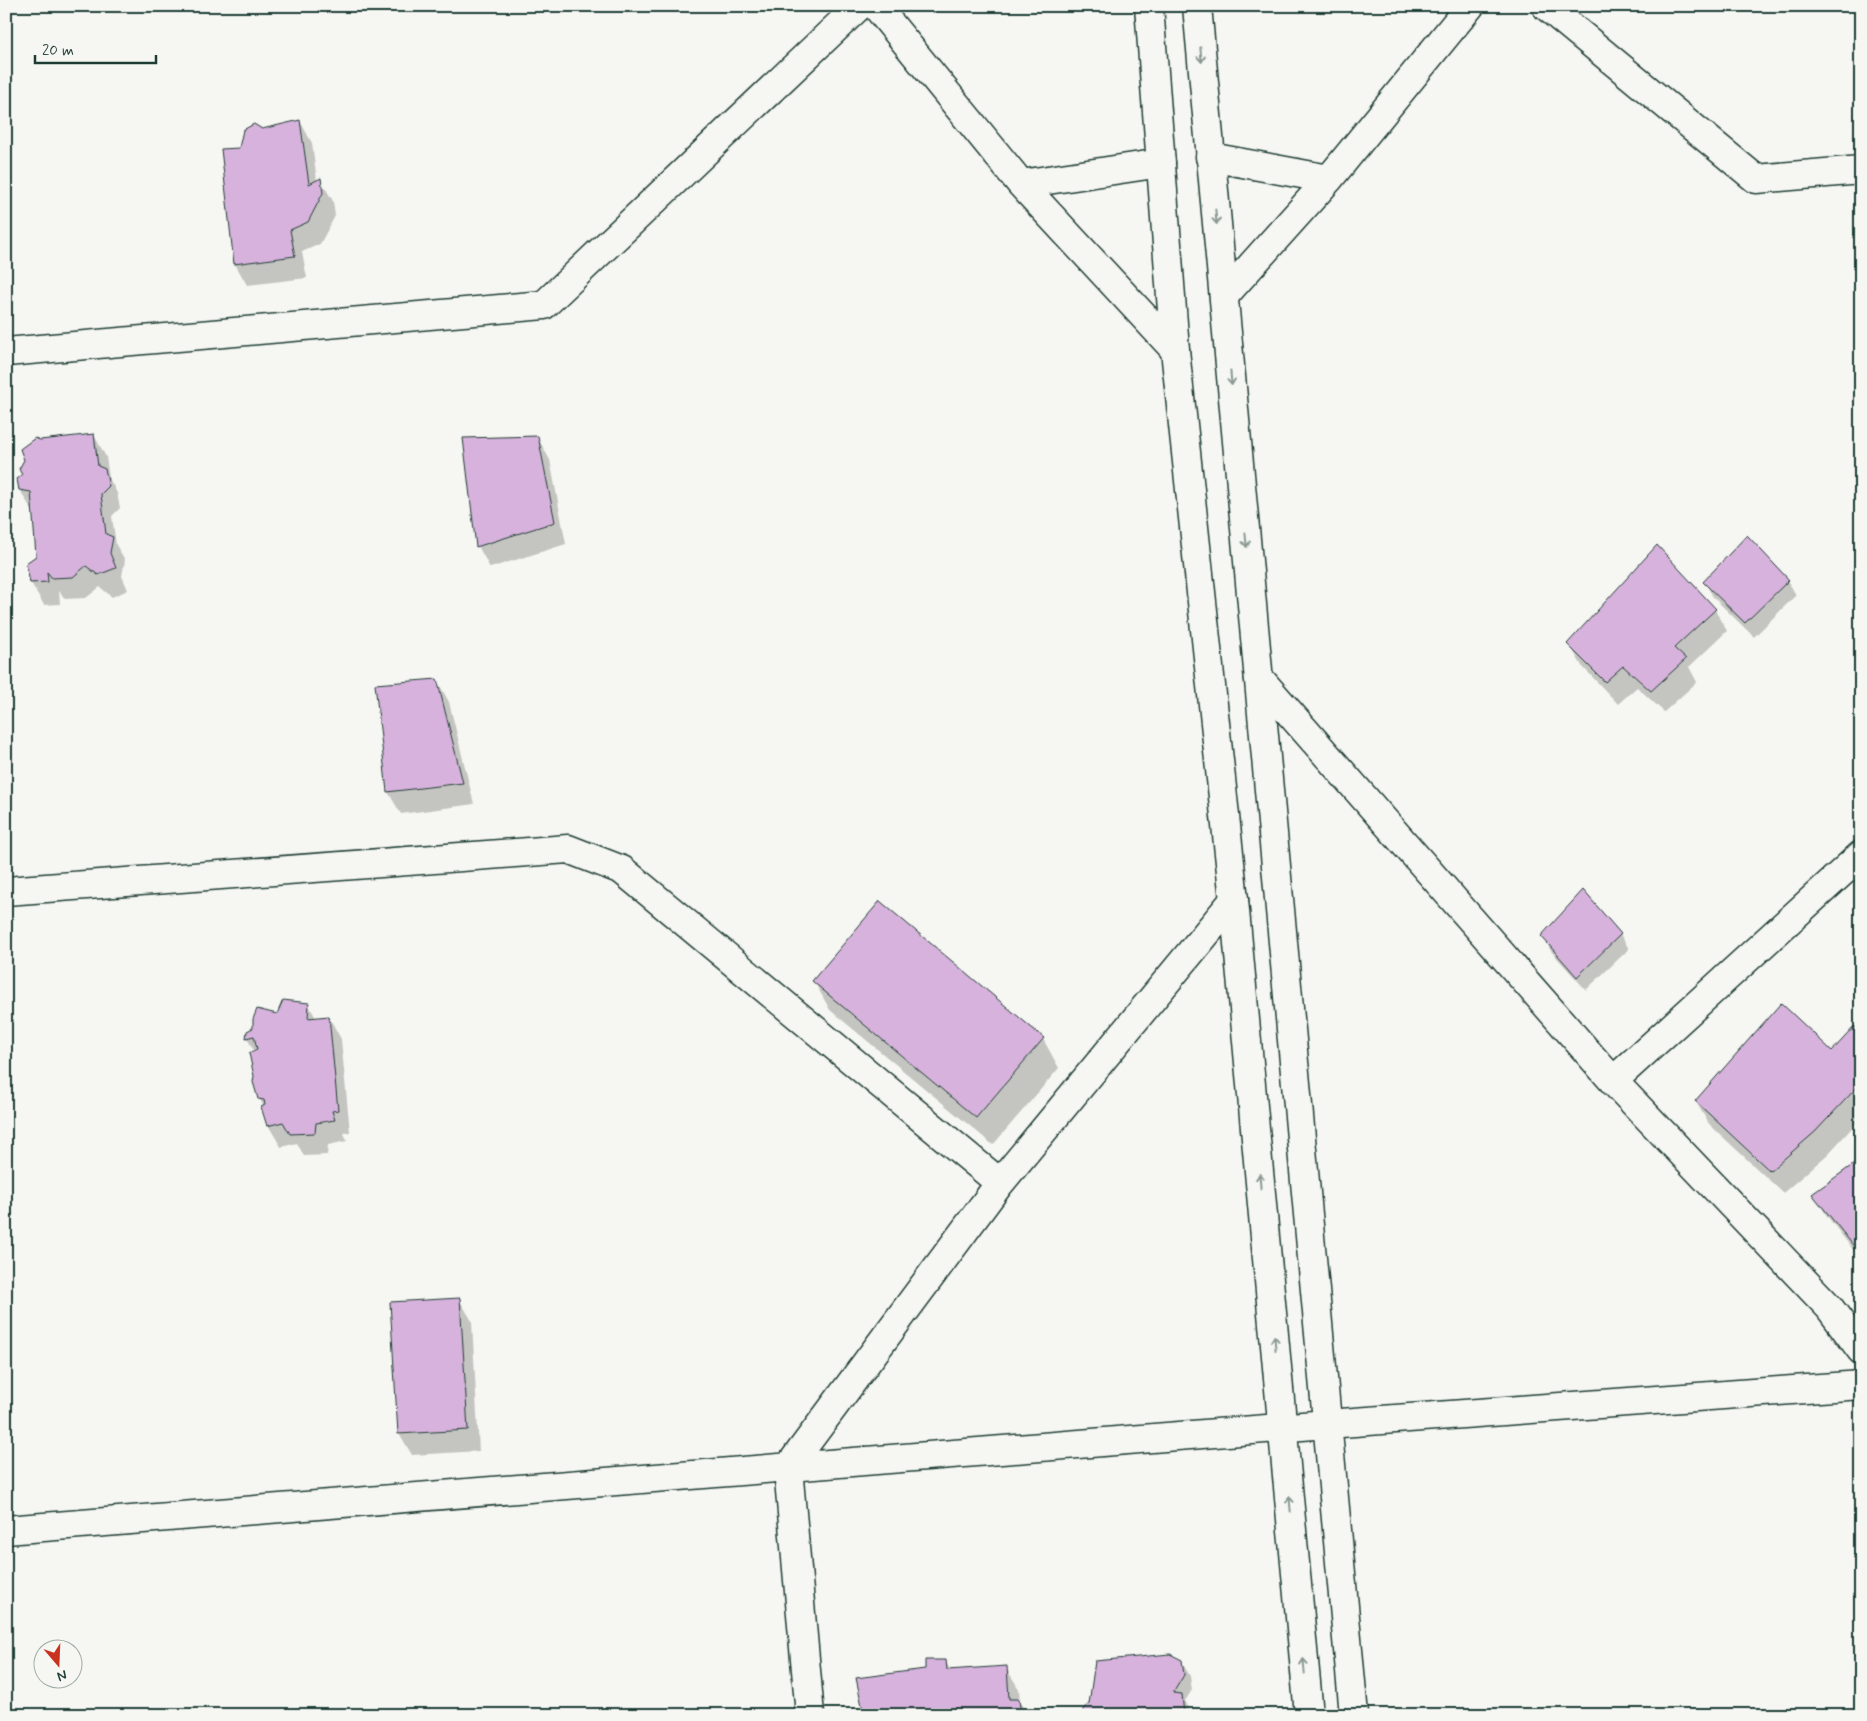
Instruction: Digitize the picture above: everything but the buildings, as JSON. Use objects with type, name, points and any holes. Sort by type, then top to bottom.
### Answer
[{"type":"street","points":[[6,352],[544,305],[859,6]]},
{"type":"street","points":[[876,6],[1021,184],[1176,350]]},
{"type":"street","points":[[1149,6],[1176,350],[1234,900],[1309,1715]]},
{"type":"street","points":[[1197,6],[1354,1715]]},
{"type":"street","points":[[1224,296],[1329,179],[1470,6]]},
{"type":"street","points":[[1546,6],[1756,179],[1861,170]]},
{"type":"street","points":[[1210,157],[1329,179]]},
{"type":"street","points":[[1021,184],[1161,163]]},
{"type":"street","points":[[1259,678],[1612,1082],[1829,1307],[1861,1350]]},
{"type":"street","points":[[6,891],[568,849],[622,870],[1000,1182]]},
{"type":"street","points":[[1612,1082],[1861,855]]},
{"type":"street","points":[[810,1715],[788,1468],[1000,1182],[1234,900]]},
{"type":"street","points":[[6,1530],[1327,1424],[1861,1385]]}]
